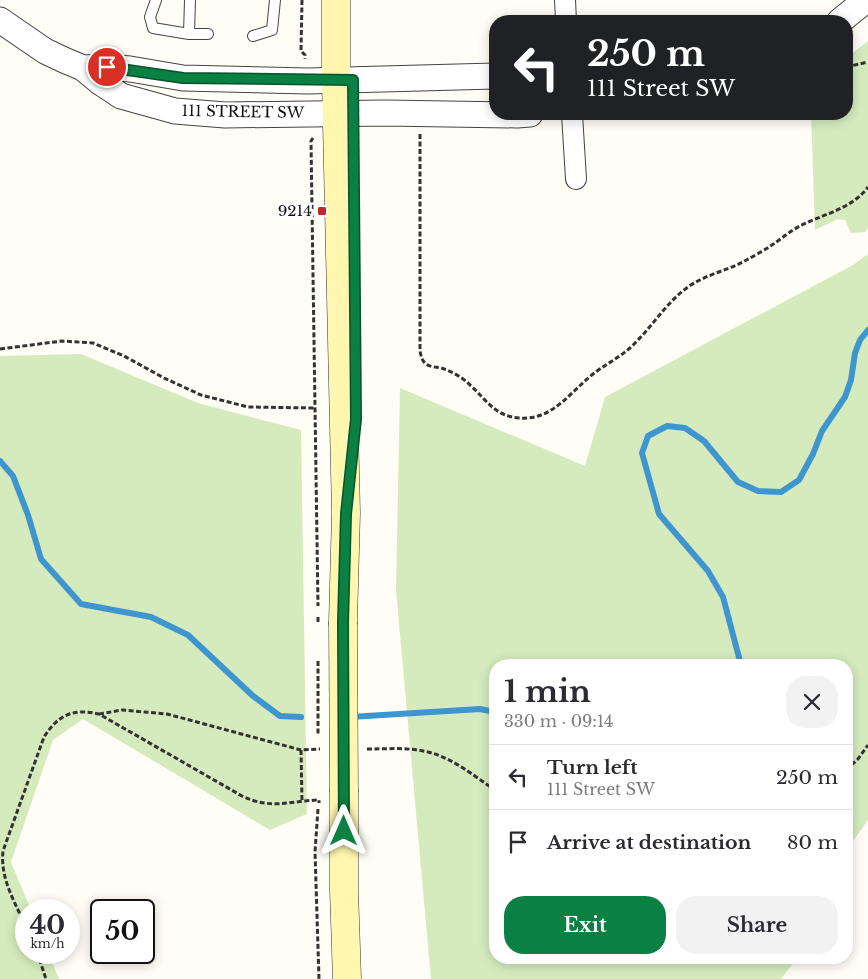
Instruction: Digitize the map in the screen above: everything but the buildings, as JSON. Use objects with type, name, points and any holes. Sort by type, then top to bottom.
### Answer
[{"type":"main road","points":[[336,0],[345,80],[346,114],[346,514],[330,618],[344,792],[344,890],[347,979]]},
{"type":"main road","points":[[345,80],[354,0]]},
{"type":"street","points":[[565,0],[566,15]]},
{"type":"street","points":[[847,15],[866,0]]},
{"type":"street","points":[[0,20],[45,50],[83,68],[107,67],[130,69],[183,78],[345,80],[489,76]]},
{"type":"street","name":"111 STREET SW","points":[[83,68],[121,96],[175,111],[225,115],[281,113],[489,115]]},
{"type":"street","points":[[572,120],[576,179]]},
{"type":"lane","points":[[156,0],[150,17],[153,28],[189,34],[208,34]]},
{"type":"lane","points":[[189,34],[190,0]]},
{"type":"lane","points":[[253,36],[272,30],[275,0]]},
{"type":"path","points":[[302,0],[301,51],[305,55]]},
{"type":"path","points":[[853,66],[868,62]]},
{"type":"path","points":[[420,130],[421,359],[425,364],[457,375],[471,386],[488,405],[517,418],[537,417],[565,401],[597,371],[620,357],[637,341],[666,305],[688,287],[707,276],[741,263],[771,246],[799,226],[846,206],[868,186]]},
{"type":"path","points":[[317,134],[311,141],[316,408],[330,618]]},
{"type":"path","points":[[0,349],[62,341],[93,343],[124,356],[164,378],[201,395],[248,407],[316,408]]},
{"type":"path","points":[[99,714],[122,710],[167,714],[301,750],[321,749]]},
{"type":"path","points":[[15,903],[5,882],[2,870],[3,851],[44,737],[51,727],[68,714],[86,711],[99,714],[255,802],[276,805],[319,800],[315,852],[320,979]]},
{"type":"path","points":[[853,764],[868,745]]},
{"type":"path","points":[[361,749],[410,749],[429,752],[445,758],[489,786]]},
{"type":"path","points":[[301,750],[302,801]]},
{"type":"path","points":[[41,964],[46,979]]},
{"type":"green space","points":[[868,41],[868,228],[865,232],[851,233],[845,220],[838,219],[815,230],[811,120],[853,120],[853,53]]},
{"type":"green space","points":[[868,254],[868,820],[853,841],[853,659],[489,659],[489,964],[792,964],[781,979],[431,979],[396,590],[400,388],[585,466],[605,397],[853,265]]},
{"type":"green space","points":[[81,354],[198,403],[301,430],[307,814],[270,830],[83,719],[53,740],[11,862],[26,899],[15,899],[15,964],[53,964],[59,979],[0,979],[0,356]]},
{"type":"waterway","points":[[739,659],[723,597],[708,571],[659,514],[642,453],[648,436],[667,426],[685,428],[704,441],[738,482],[758,491],[781,492],[799,480],[813,454],[822,431],[845,397],[851,380],[855,353],[860,340],[868,330]]},
{"type":"waterway","points":[[0,461],[13,476],[28,515],[41,559],[81,604],[151,617],[188,635],[253,696],[280,716],[301,717]]},
{"type":"waterway","points":[[350,717],[480,709],[489,711]]},
{"type":"place","name":"9214","points":[[322,211]]},
{"type":"route","points":[[107,67],[183,78],[308,81],[353,80],[356,419],[346,514],[343,622],[344,831]]}]
